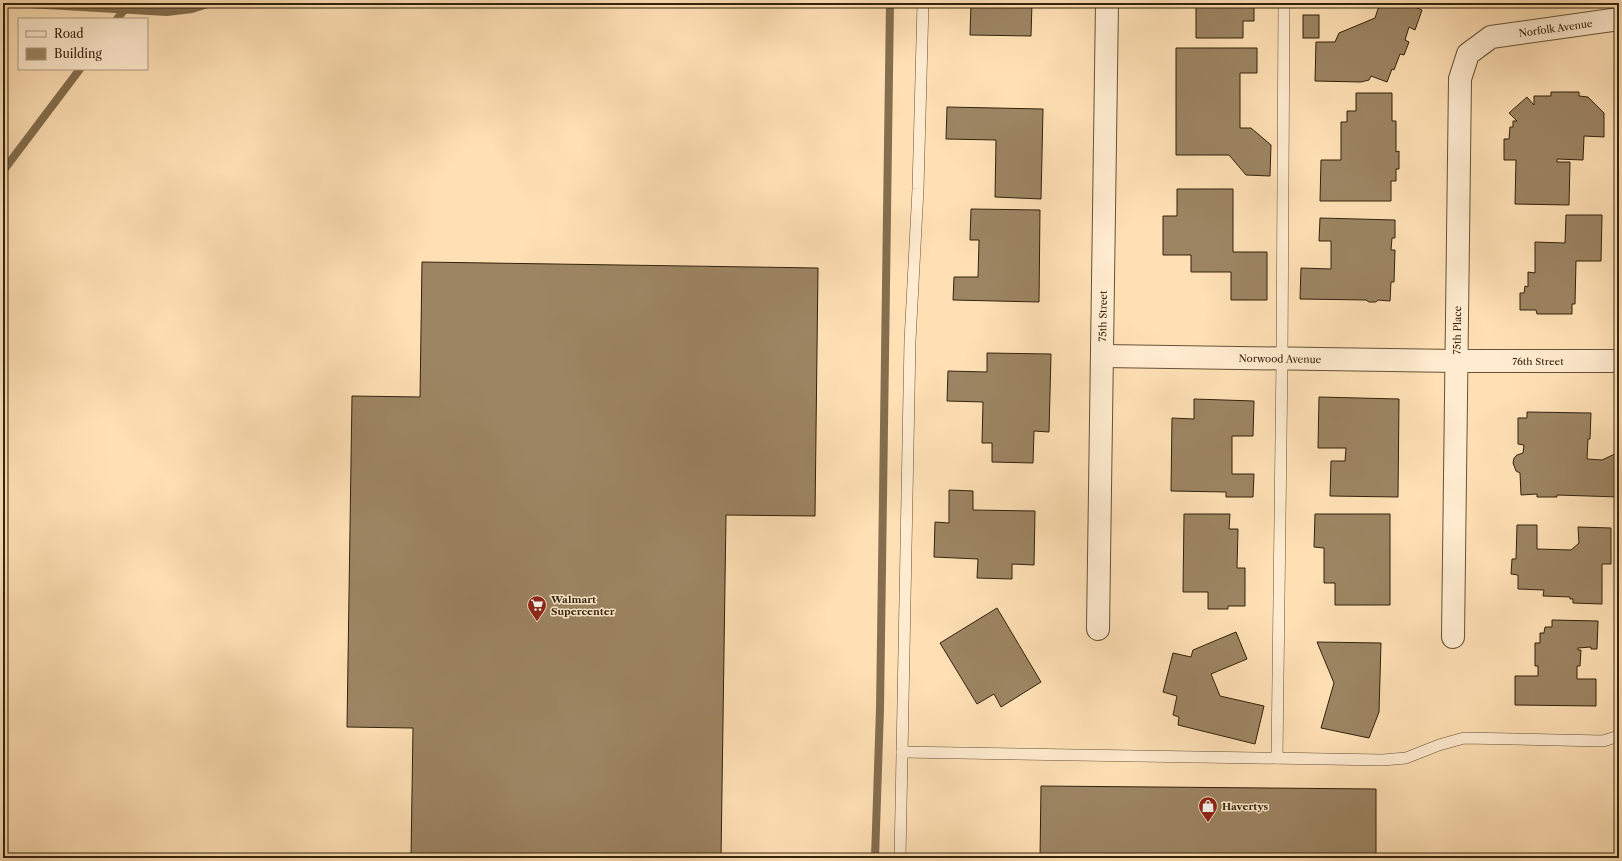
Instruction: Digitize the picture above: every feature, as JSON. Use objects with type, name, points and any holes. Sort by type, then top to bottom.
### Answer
[{"type":"street","name":"75th Street","points":[[1098,629],[1107,3]]},
{"type":"street","name":"Norfolk Avenue","points":[[1491,37],[1619,19]]},
{"type":"street","name":"75th Place","points":[[1453,637],[1458,361],[1460,79],[1468,54],[1491,37]]},
{"type":"street","name":"Norwood Avenue","points":[[1103,356],[1458,361]]},
{"type":"street","name":"76th Street","points":[[1458,361],[1619,361]]},
{"type":"lane","points":[[900,858],[910,341],[918,188],[922,3]]},
{"type":"lane","points":[[1277,758],[1282,359],[1284,3]]},
{"type":"lane","points":[[902,752],[1390,760],[1406,758],[1439,745],[1464,738],[1603,741],[1619,736]]},
{"type":"building","points":[[971,3],[1032,3],[1031,36],[970,35]]},
{"type":"building","points":[[1196,3],[1254,3],[1254,21],[1243,21],[1243,38],[1196,38]]},
{"type":"building","points":[[1380,3],[1386,5],[1387,3],[1405,3],[1422,10],[1415,30],[1409,27],[1405,40],[1409,42],[1404,55],[1400,54],[1394,70],[1392,69],[1387,82],[1371,76],[1369,80],[1361,82],[1315,81],[1316,42],[1335,42],[1339,33],[1375,18]]},
{"type":"building","points":[[1303,15],[1319,15],[1319,38],[1303,38]]},
{"type":"building","points":[[1176,48],[1257,48],[1257,73],[1240,73],[1240,128],[1251,128],[1271,145],[1270,176],[1246,175],[1229,155],[1176,155]]},
{"type":"building","points":[[1551,92],[1579,92],[1579,96],[1588,97],[1604,113],[1604,137],[1584,136],[1583,160],[1557,159],[1557,162],[1570,162],[1569,205],[1515,204],[1516,160],[1504,160],[1504,139],[1509,139],[1510,127],[1513,127],[1513,121],[1517,121],[1509,113],[1527,97],[1534,105],[1534,96],[1551,96]]},
{"type":"building","points":[[1356,93],[1392,93],[1392,121],[1396,121],[1396,152],[1399,151],[1399,169],[1396,169],[1396,181],[1391,181],[1391,201],[1320,201],[1321,160],[1341,160],[1341,122],[1347,122],[1347,111],[1356,111]]},
{"type":"building","points":[[947,107],[1043,109],[1041,199],[995,197],[996,140],[946,139]]},
{"type":"building","points":[[1177,189],[1233,189],[1233,252],[1267,252],[1267,300],[1231,300],[1231,272],[1191,272],[1191,255],[1163,255],[1163,216],[1177,216]]},
{"type":"building","points":[[971,209],[1040,210],[1039,302],[953,300],[954,277],[978,277],[979,240],[970,240]]},
{"type":"building","points":[[1566,215],[1602,215],[1601,261],[1576,261],[1575,304],[1572,304],[1572,314],[1537,314],[1536,310],[1520,310],[1520,293],[1524,293],[1525,286],[1528,287],[1528,272],[1535,273],[1535,242],[1565,243]]},
{"type":"building","points":[[1320,218],[1395,220],[1395,238],[1392,238],[1391,250],[1395,250],[1394,282],[1391,282],[1390,301],[1378,300],[1376,302],[1369,302],[1366,300],[1300,299],[1301,268],[1331,269],[1331,241],[1319,241]]},
{"type":"building","name":"Walmart Supercenter","points":[[422,262],[818,268],[815,516],[726,515],[721,858],[411,858],[413,728],[347,727],[352,396],[420,397]]},
{"type":"building","points":[[987,353],[1051,354],[1049,432],[1034,431],[1033,463],[992,462],[992,443],[982,443],[983,402],[947,401],[948,371],[987,372]]},
{"type":"building","points":[[1319,397],[1399,399],[1398,497],[1330,496],[1331,461],[1345,461],[1346,448],[1318,448]]},
{"type":"building","points":[[1194,399],[1254,401],[1253,436],[1232,436],[1232,474],[1254,474],[1253,497],[1226,497],[1226,492],[1171,491],[1172,418],[1194,419]]},
{"type":"building","points":[[1527,412],[1591,413],[1590,439],[1588,439],[1587,459],[1602,460],[1619,452],[1619,497],[1557,495],[1557,497],[1537,497],[1537,494],[1521,495],[1520,473],[1516,471],[1513,463],[1514,458],[1517,455],[1523,453],[1524,445],[1518,444],[1518,418],[1527,418]]},
{"type":"building","points":[[949,490],[973,491],[973,510],[1035,511],[1034,565],[1012,564],[1012,579],[977,578],[978,559],[934,557],[935,522],[949,523]]},
{"type":"building","points":[[1184,514],[1230,514],[1229,529],[1238,529],[1237,568],[1245,568],[1245,606],[1228,606],[1228,609],[1208,609],[1208,592],[1183,592]]},
{"type":"building","points":[[1315,514],[1390,514],[1390,605],[1335,605],[1335,583],[1324,583],[1324,548],[1314,547]]},
{"type":"building","points":[[1517,525],[1537,525],[1537,549],[1571,550],[1579,543],[1578,527],[1611,528],[1611,564],[1602,564],[1602,604],[1573,603],[1573,599],[1570,599],[1570,597],[1543,596],[1544,590],[1518,589],[1518,575],[1511,574],[1512,559],[1516,559]]},
{"type":"building","points":[[997,608],[1041,682],[1001,707],[994,694],[977,704],[940,643]]},
{"type":"building","points":[[1552,620],[1598,621],[1597,649],[1591,649],[1591,647],[1578,648],[1578,650],[1581,650],[1580,666],[1577,666],[1577,679],[1596,679],[1596,706],[1515,705],[1515,676],[1538,676],[1538,666],[1535,666],[1535,643],[1540,643],[1540,633],[1544,633],[1545,627],[1552,627]]},
{"type":"building","points":[[1236,632],[1247,659],[1211,674],[1220,696],[1264,706],[1255,744],[1178,725],[1179,717],[1173,715],[1177,696],[1163,692],[1173,653],[1191,657],[1193,650]]},
{"type":"building","points":[[1317,642],[1381,643],[1379,712],[1369,738],[1321,728],[1334,683]]},
{"type":"building","name":"Havertys","points":[[1041,786],[1376,789],[1376,858],[1040,858]]},
{"type":"waterway","points":[[11,3],[167,12],[192,9],[211,3]]},
{"type":"waterway","points":[[875,858],[880,709],[890,3]]},
{"type":"waterway","points":[[118,18],[125,9]]},
{"type":"waterway","points":[[3,171],[79,70]]},
{"type":"place","name":"Walmart Supercenter","points":[[537,622]]},
{"type":"place","name":"Havertys","points":[[1208,823]]}]
